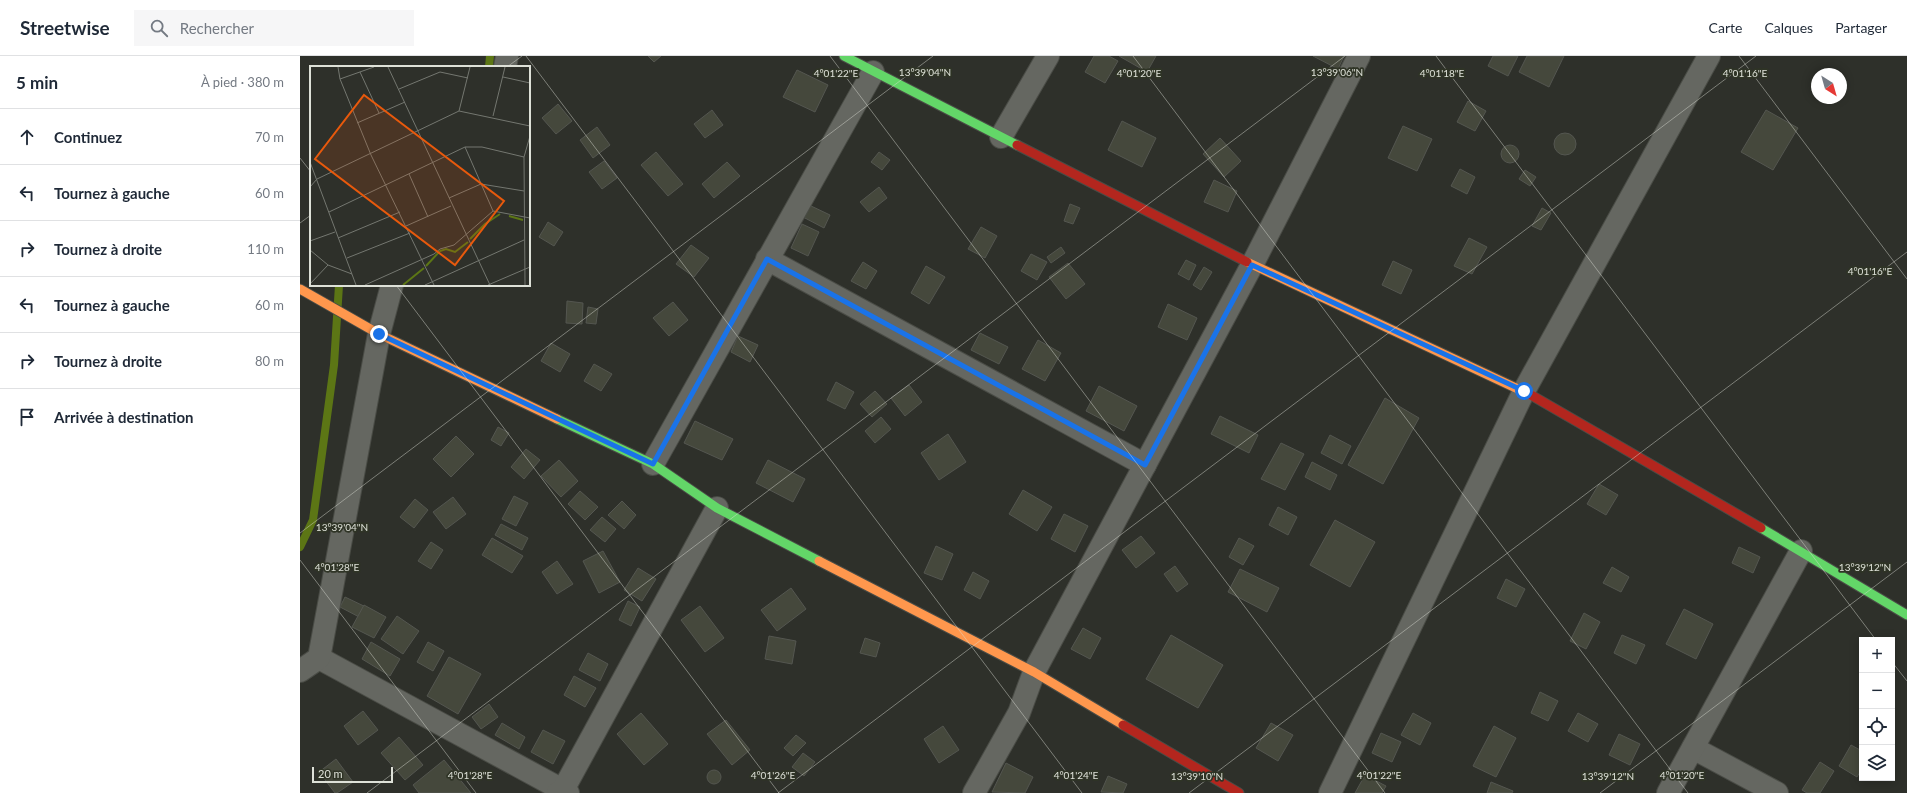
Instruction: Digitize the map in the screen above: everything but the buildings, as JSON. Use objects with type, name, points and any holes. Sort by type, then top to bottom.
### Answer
[{"type":"street","points":[[505,66],[507,56]]},
{"type":"street","points":[[844,56],[1252,265],[1524,391],[1801,551],[1907,615]]},
{"type":"street","points":[[1002,137],[1048,56]]},
{"type":"street","points":[[974,793],[1020,713],[1034,672],[1252,265],[1359,56]]},
{"type":"street","points":[[1330,793],[1524,391],[1709,56]]},
{"type":"street","points":[[653,464],[873,72]]},
{"type":"street","points":[[767,259],[1145,465]]},
{"type":"street","points":[[300,671],[319,658],[379,334],[392,286]]},
{"type":"street","points":[[300,289],[379,334],[653,464],[716,508],[1034,672],[1239,793]]},
{"type":"street","points":[[319,658],[563,792],[716,508]]},
{"type":"street","points":[[1668,793],[1801,551]]},
{"type":"street","points":[[1693,748],[1777,793]]},
{"type":"waterway","points":[[489,66],[490,56]]},
{"type":"waterway","points":[[300,547],[313,520],[334,365],[339,286]]},
{"type":"traffic: fast","points":[[844,56],[1017,145]]},
{"type":"traffic: fast","points":[[557,419],[653,464],[717,508],[819,561]]},
{"type":"traffic: fast","points":[[1761,528],[1907,615]]},
{"type":"traffic: slow","points":[[1247,262],[1531,395]]},
{"type":"traffic: slow","points":[[300,289],[379,334],[557,419]]},
{"type":"traffic: slow","points":[[819,561],[1034,672],[1123,725]]},
{"type":"traffic: jam","points":[[1017,145],[1247,262]]},
{"type":"traffic: jam","points":[[1531,395],[1761,528]]},
{"type":"traffic: jam","points":[[1123,725],[1239,793]]},
{"type":"route","points":[[379,334],[653,464],[767,259],[1145,465],[1252,265],[1524,391]]}]
